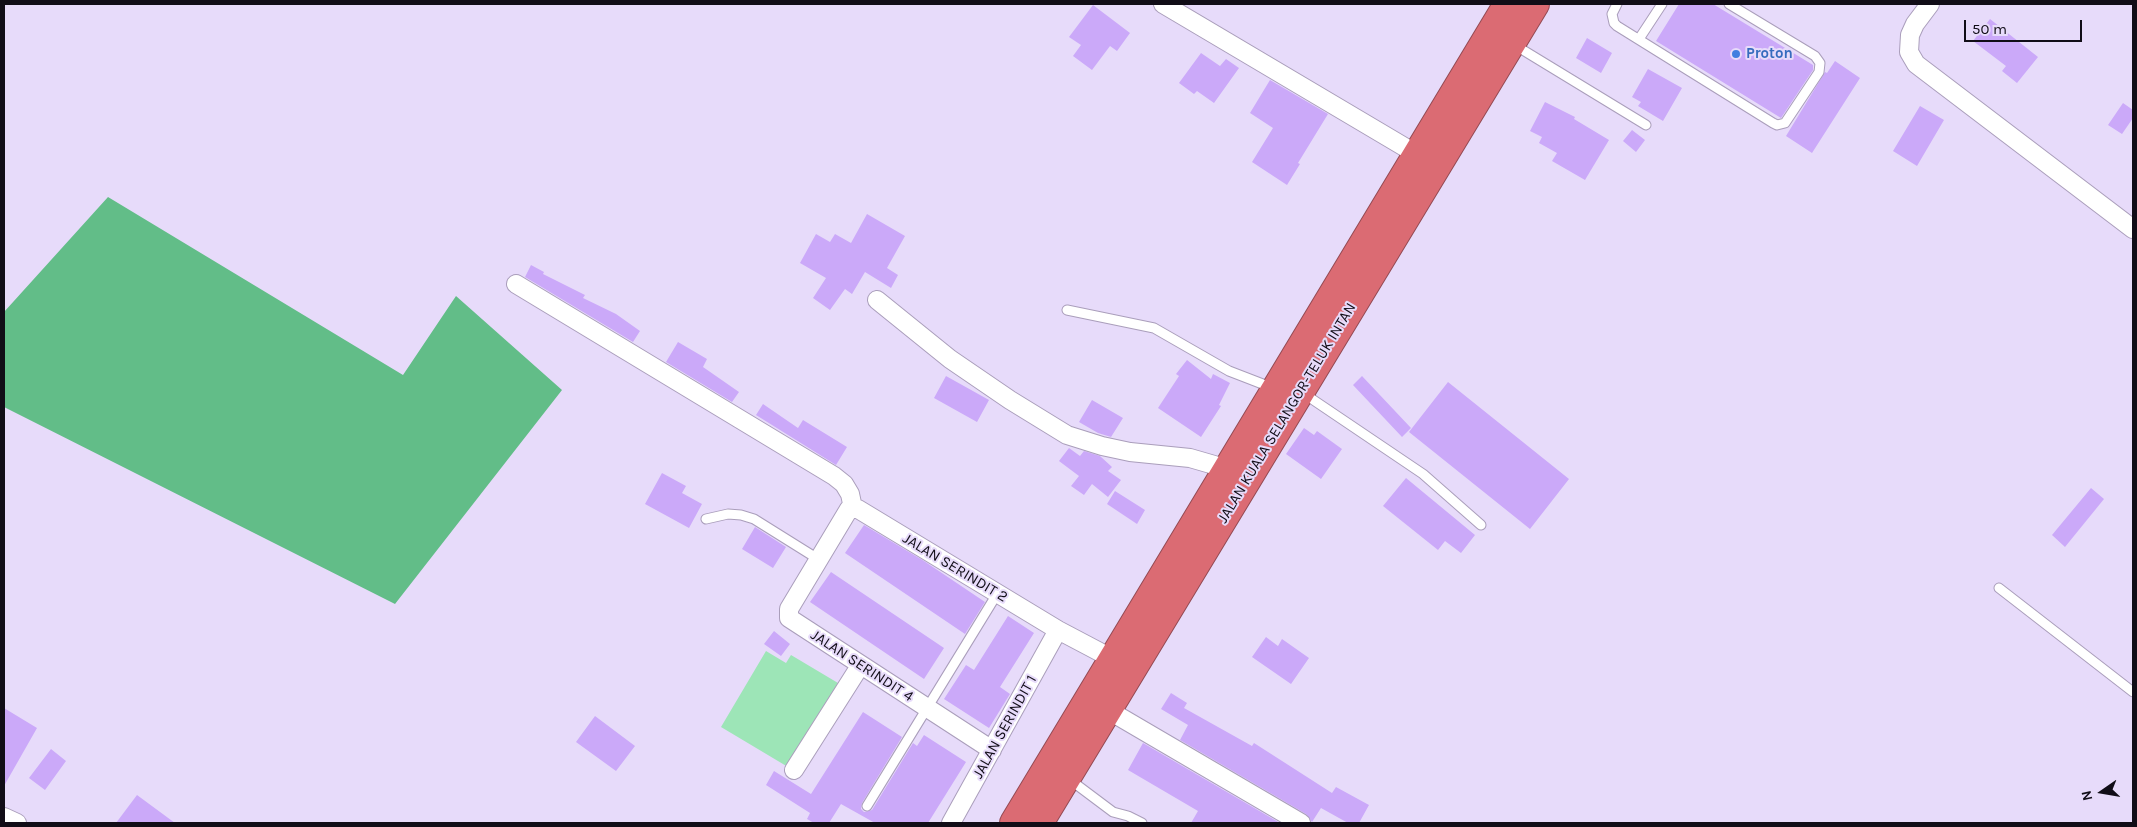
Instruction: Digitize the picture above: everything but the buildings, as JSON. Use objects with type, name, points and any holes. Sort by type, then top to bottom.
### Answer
[{"type":"highway","name":"JALAN KUALA SELANGOR-TELUK INTAN","points":[[1039,823],[1108,710],[1418,155],[1508,4]]},
{"type":"highway","name":"JALAN KUALA SELANGOR-TELUK INTAN","points":[[1014,823],[1228,468],[1288,390],[1535,4]]},
{"type":"street","points":[[1163,4],[1418,155]]},
{"type":"street","points":[[1930,4],[1915,24],[1910,35],[1909,52],[1916,64],[2133,229]]},
{"type":"street","points":[[516,284],[834,476],[844,484],[850,494],[853,508],[845,513],[818,559]]},
{"type":"street","points":[[876,300],[950,359],[1010,400],[1067,435],[1102,446],[1130,452],[1190,458],[1228,468]]},
{"type":"street","name":"JALAN SERINDIT 2","points":[[853,508],[1058,630],[1113,659]]},
{"type":"street","name":"JALAN SERINDIT 4","points":[[818,559],[789,609],[788,618],[992,750]]},
{"type":"street","name":"JALAN SERINDIT 1","points":[[951,823],[1058,630]]},
{"type":"street","points":[[794,770],[860,666]]},
{"type":"street","points":[[1108,710],[1302,823]]},
{"type":"street","points":[[4,817],[17,823]]},
{"type":"lane","points":[[1617,4],[1612,14],[1614,23],[1773,123],[1777,125],[1785,123],[1819,72],[1818,58],[1729,4]]},
{"type":"lane","points":[[1638,39],[1662,4]]},
{"type":"lane","points":[[1511,43],[1646,124]]},
{"type":"lane","points":[[1067,310],[1154,328],[1229,371],[1288,390],[1423,474],[1481,525]]},
{"type":"lane","points":[[706,519],[728,514],[742,514],[754,519],[818,559]]},
{"type":"lane","points":[[1999,588],[2133,692]]},
{"type":"lane","points":[[867,806],[997,594]]},
{"type":"lane","points":[[1066,778],[1113,812],[1128,816],[1142,823]]},
{"type":"green space","points":[[108,197],[403,375],[456,296],[562,390],[395,604],[4,407],[4,312]]},
{"type":"green space","points":[[766,651],[786,663],[791,655],[838,683],[788,767],[721,727]]},
{"type":"place","name":"Proton","points":[[1736,54]]}]
